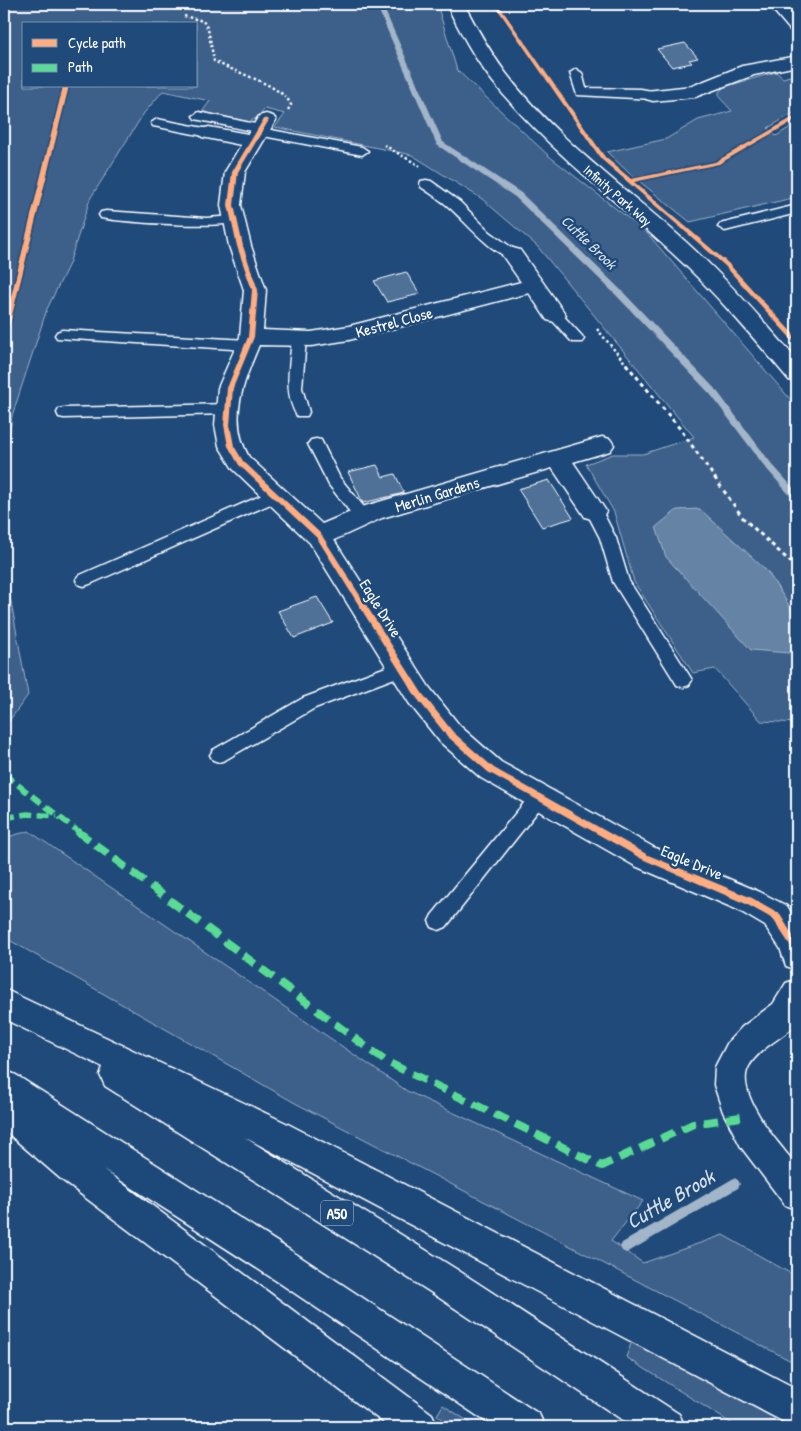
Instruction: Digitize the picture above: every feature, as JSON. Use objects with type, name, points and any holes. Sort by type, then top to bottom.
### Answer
[{"type":"main road","name":"Infinity Park Way","points":[[455,4],[478,47],[503,85],[547,132],[679,247],[708,276],[797,375]]},
{"type":"main road","points":[[777,4],[796,24]]},
{"type":"main road","points":[[653,95],[700,97],[749,70],[797,61]]},
{"type":"main road","points":[[209,133],[265,126]]},
{"type":"main road","name":"Eagle Drive","points":[[265,126],[235,172],[231,205],[255,290],[250,341],[230,388],[227,425],[231,446],[241,463],[319,536],[419,695],[450,734],[491,770],[645,857],[749,901],[776,916],[796,948]]},
{"type":"main road","points":[[513,255],[555,315]]},
{"type":"main road","name":"Kestrel Close","points":[[250,341],[299,340],[349,334],[534,285]]},
{"type":"main road","name":"Merlin Gardens","points":[[319,536],[363,517],[602,445]]},
{"type":"main road","points":[[557,458],[594,511]]},
{"type":"main road","points":[[797,992],[788,1014],[754,1037],[737,1053],[729,1073],[733,1099],[741,1117],[797,1193]]},
{"type":"main road","points":[[4,1004],[274,1134],[797,1409]]},
{"type":"main road","name":"A50","points":[[4,1004],[444,1281],[666,1427]]},
{"type":"main road","points":[[4,1086],[287,1268],[526,1427]]},
{"type":"main road","points":[[4,1109],[74,1168],[419,1427]]},
{"type":"lane","points":[[576,74],[581,92],[592,94],[641,93],[653,95]]},
{"type":"lane","points":[[199,116],[265,126],[362,150]]},
{"type":"lane","points":[[158,123],[209,133]]},
{"type":"lane","points":[[426,184],[455,205],[486,235],[513,255]]},
{"type":"lane","points":[[726,227],[797,209]]},
{"type":"lane","points":[[106,215],[206,222],[234,220]]},
{"type":"lane","points":[[555,315],[577,339]]},
{"type":"lane","points":[[62,335],[250,341]]},
{"type":"lane","points":[[299,340],[295,388],[302,412]]},
{"type":"lane","points":[[64,413],[229,408]]},
{"type":"lane","points":[[316,444],[334,481],[363,517]]},
{"type":"lane","points":[[84,580],[276,495]]},
{"type":"lane","points":[[594,511],[608,538],[621,582],[684,680]]},
{"type":"lane","points":[[219,756],[309,703],[402,668]]},
{"type":"lane","points":[[439,921],[539,797]]},
{"type":"path","points":[[184,16],[203,21],[208,29],[214,61],[224,67],[267,84],[289,100],[291,105],[265,126]]},
{"type":"shaded area","points":[[4,4],[437,4],[457,70],[549,156],[647,233],[797,407],[797,618],[767,571],[789,653],[797,642],[797,723],[761,721],[715,669],[693,673],[634,582],[614,512],[586,464],[613,454],[643,454],[694,437],[537,246],[482,199],[412,155],[275,127],[285,114],[265,109],[258,117],[249,122],[202,112],[210,101],[163,91],[144,113],[90,199],[69,264],[47,309],[12,416],[4,474]]},
{"type":"shaded area","points":[[776,72],[783,78],[797,74],[797,111],[768,128],[776,136],[797,123],[797,152],[792,153],[797,159],[797,197],[690,222],[629,173],[607,152],[666,139],[698,120],[732,111],[719,97],[719,92],[724,87]]},
{"type":"shaded area","points":[[700,509],[767,571],[797,618],[797,642],[789,653],[751,650],[666,557],[656,527],[677,510]]},
{"type":"shaded area","points":[[4,563],[28,695],[4,728]]},
{"type":"shaded area","points":[[29,831],[407,1091],[643,1201],[611,1241],[643,1263],[723,1235],[797,1277],[797,1364],[295,1103],[4,937],[4,838]]},
{"type":"shaded area","points":[[632,1341],[796,1427],[737,1427],[626,1357]]},
{"type":"shaded area","points":[[443,1405],[477,1427],[453,1427],[437,1415]]},
{"type":"building","points":[[685,43],[698,58],[689,60],[692,63],[672,67],[657,49]]},
{"type":"building","points":[[406,272],[420,294],[387,302],[374,281]]},
{"type":"building","points":[[377,465],[383,477],[395,474],[404,493],[363,503],[348,472]]},
{"type":"building","points":[[549,480],[573,518],[542,527],[518,489]]},
{"type":"building","points":[[317,597],[333,623],[294,638],[278,611]]},
{"type":"waterway","name":"Cuttle Brook","points":[[379,4],[440,143],[518,195],[619,293],[714,393],[768,465],[797,498]]},
{"type":"waterway","name":"Cuttle Brook","points":[[626,1247],[734,1184]]},
{"type":"marked path","points":[[4,774],[57,816],[385,1061],[602,1166],[693,1124],[741,1117]]},
{"type":"marked path","points":[[4,818],[27,814],[57,816]]},
{"type":"cycle path","points":[[496,4],[603,158],[726,264],[797,342]]},
{"type":"cycle path","points":[[4,336],[66,88]]},
{"type":"cycle path","points":[[629,181],[717,163],[797,117]]},
{"type":"cycle path","points":[[266,120],[235,172],[231,205],[240,246],[255,290],[251,337],[230,388],[227,425],[231,446],[241,463],[319,536],[419,695],[450,734],[491,770],[645,857],[749,901],[776,916],[794,944],[797,956]]}]
